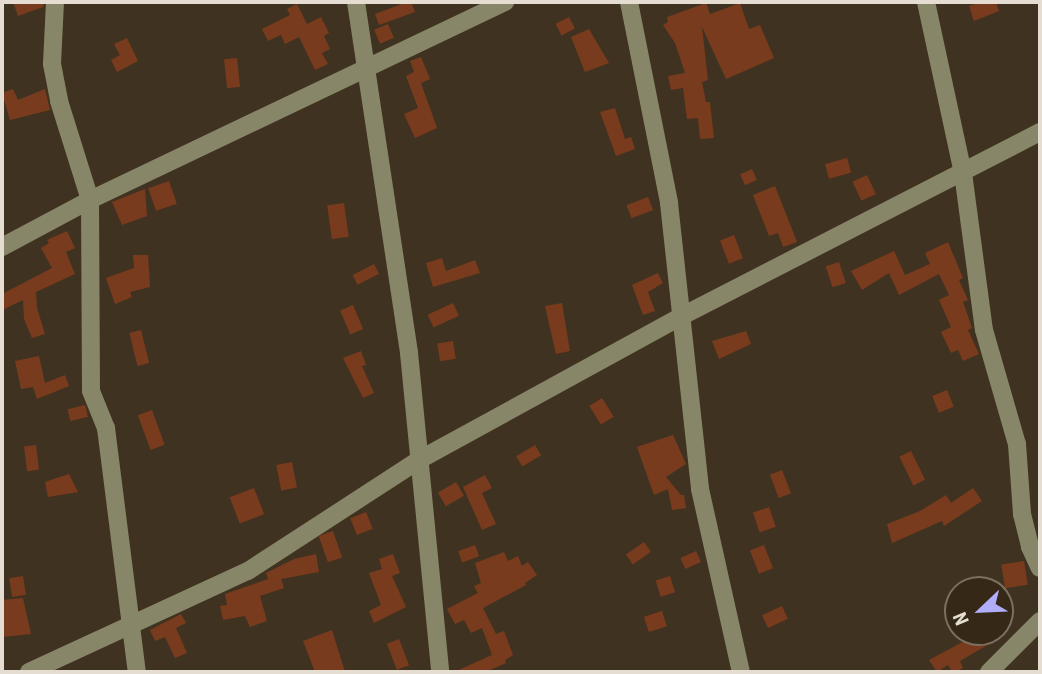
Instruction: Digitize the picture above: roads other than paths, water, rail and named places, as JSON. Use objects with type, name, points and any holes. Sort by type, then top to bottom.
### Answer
[{"type":"street","points":[[55,2],[52,64],[59,101],[90,200],[90,391],[106,428],[137,672]]},
{"type":"street","points":[[356,2],[368,66],[409,353],[440,672]]},
{"type":"street","points":[[2,247],[90,200],[505,2]]},
{"type":"street","points":[[629,2],[669,203],[699,489],[741,672]]},
{"type":"street","points":[[926,2],[963,173],[984,330],[1017,444],[1022,514],[1030,547],[1040,568]]},
{"type":"street","points":[[29,672],[248,570],[419,460],[682,316],[1040,132]]},
{"type":"street","points":[[989,672],[1040,621]]}]
